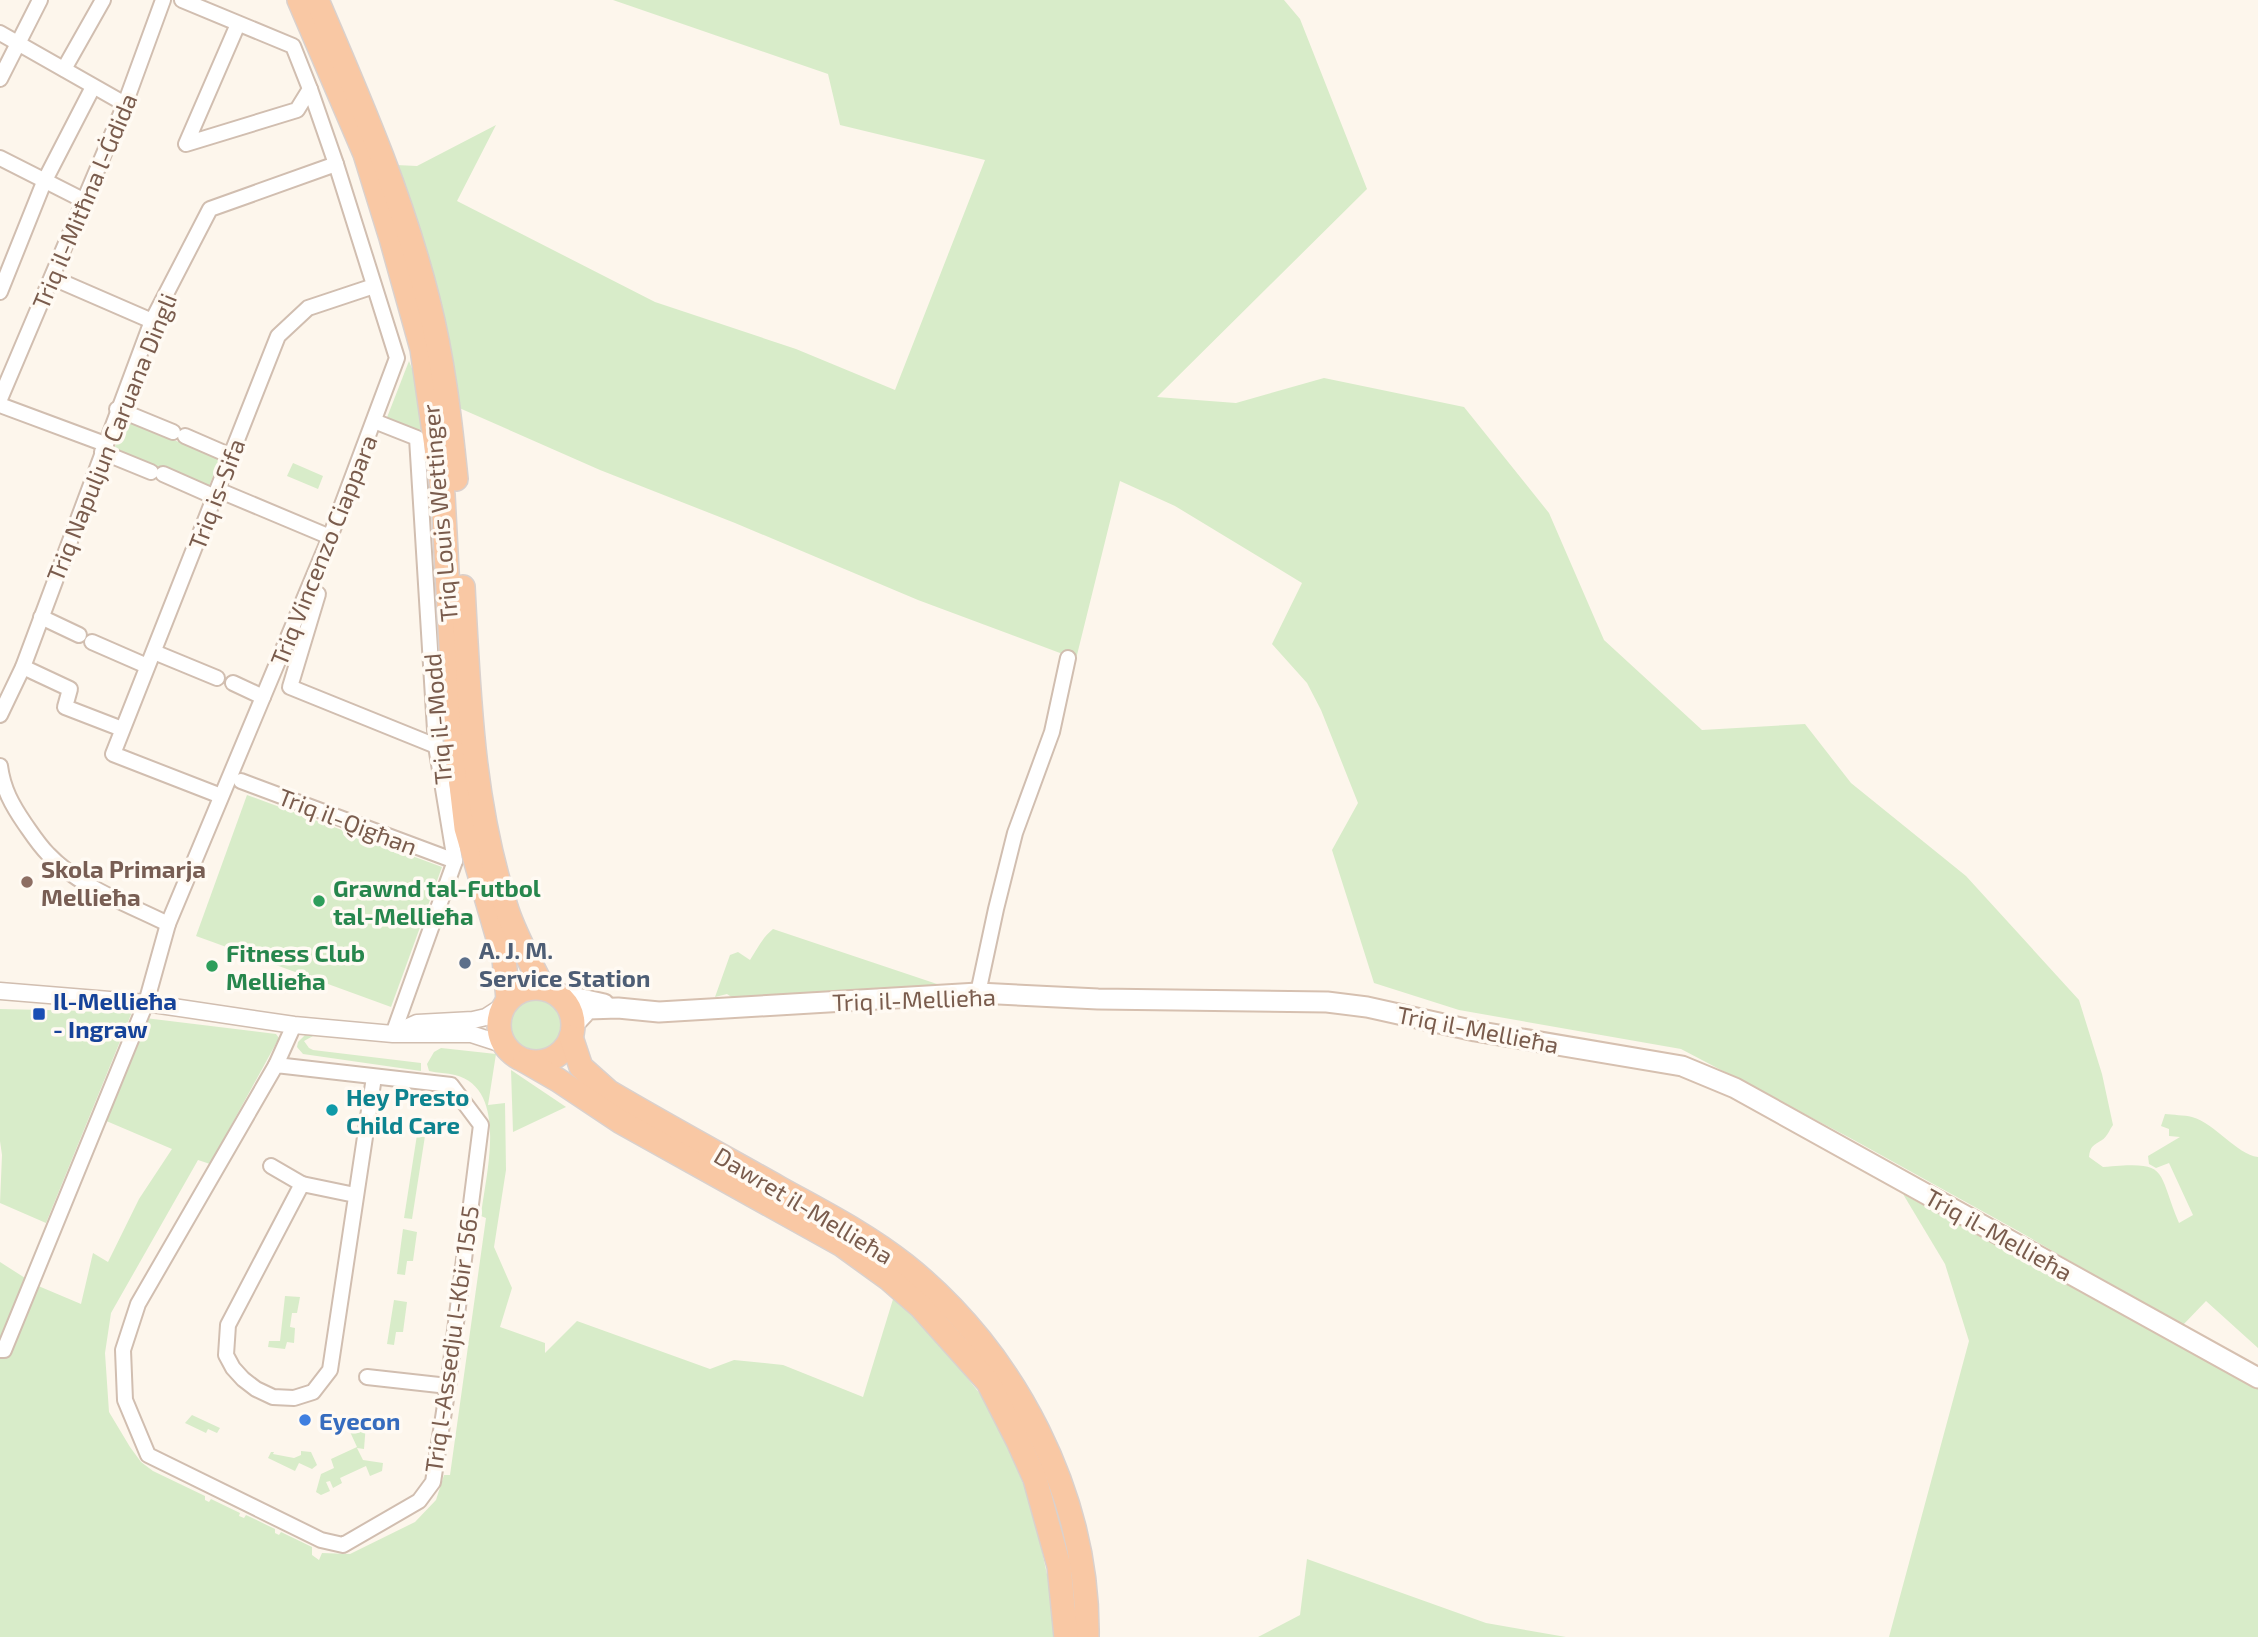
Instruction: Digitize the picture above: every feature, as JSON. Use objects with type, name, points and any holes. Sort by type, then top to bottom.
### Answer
[{"type":"highway","name":"Triq Louis Wettinger","points":[[299,0],[365,154],[422,349],[443,495],[456,741],[466,828],[503,959],[506,1002]]},
{"type":"highway","name":"Triq Louis Wettinger","points":[[317,0],[380,149],[428,300],[449,408],[458,497],[475,764],[484,826],[508,913],[549,990]]},
{"type":"highway","points":[[529,988],[549,990],[565,1001],[572,1014],[572,1031],[563,1051],[540,1063],[516,1057],[505,1045],[498,1031],[499,1018],[506,1002],[519,991],[529,988]]},
{"type":"highway","name":"Dawret il-Mellieħa","points":[[572,1031],[581,1067],[609,1092],[854,1229],[906,1265],[946,1302],[970,1329],[1004,1370],[1022,1398],[1052,1459],[1069,1510],[1080,1558],[1087,1637]]},
{"type":"highway","name":"Dawret il-Mellieħa","points":[[525,1061],[621,1122],[842,1245],[890,1279],[921,1307],[988,1382],[1018,1441],[1034,1479],[1056,1555],[1066,1618],[1066,1637]]},
{"type":"main road","name":"Triq il-Mellieħa","points":[[549,990],[618,1008]]},
{"type":"main road","name":"Triq il-Mellieħa","points":[[572,1031],[588,1009],[673,1011],[978,993],[1098,999],[1326,1002],[1367,1007],[1475,1031],[1682,1066],[1735,1088],[2258,1378]]},
{"type":"street","points":[[0,79],[40,0]]},
{"type":"street","points":[[64,69],[103,0]]},
{"type":"street","name":"Triq il-Mitħna l-Ġdida","points":[[0,399],[125,104],[163,0]]},
{"type":"street","name":"Triq Vincenzo Ciappara","points":[[2,1350],[146,1003],[168,924],[330,537],[397,358],[336,164],[293,46],[182,0]]},
{"type":"street","points":[[238,24],[186,144],[297,110],[310,89]]},
{"type":"street","points":[[0,33],[125,104]]},
{"type":"street","points":[[0,292],[44,182],[93,87]]},
{"type":"street","points":[[0,158],[83,201]]},
{"type":"street","name":"Triq Napuljun Caruana Dingli","points":[[0,715],[23,667],[152,321],[209,209],[336,164]]},
{"type":"street","points":[[53,278],[152,321]]},
{"type":"street","name":"Triq is-Sifa","points":[[221,796],[113,754],[278,336],[308,308],[374,286]]},
{"type":"street","points":[[0,405],[157,473],[330,537]]},
{"type":"street","points":[[117,409],[231,456]]},
{"type":"street","name":"Triq il-Modd","points":[[374,421],[417,438],[436,746],[455,861],[393,1034]]},
{"type":"street","points":[[318,594],[290,687],[436,746]]},
{"type":"street","points":[[41,617],[146,666]]},
{"type":"street","points":[[154,652],[217,678]]},
{"type":"street","points":[[978,993],[1015,833],[1052,732],[1068,658]]},
{"type":"street","points":[[23,667],[70,689],[65,707],[122,729]]},
{"type":"street","points":[[233,683],[263,697]]},
{"type":"street","points":[[0,766],[9,801],[47,854],[93,887],[168,924]]},
{"type":"street","name":"Triq il-Qigħan","points":[[241,781],[455,861]]},
{"type":"street","points":[[0,990],[146,1003],[294,1025],[393,1034],[471,1034],[505,1045]]},
{"type":"street","points":[[393,1034],[417,1023],[486,1017],[506,1002]]},
{"type":"street","name":"Triq l-Assedju l-Kbir 1565","points":[[276,1065],[451,1085],[481,1125],[433,1482],[419,1501],[343,1545],[321,1541],[148,1455],[125,1400],[123,1350],[138,1304],[276,1065],[294,1025]]},
{"type":"street","points":[[302,1184],[228,1325],[226,1355],[233,1368],[256,1389],[273,1397],[294,1398],[313,1392],[330,1370],[374,1077]]},
{"type":"street","points":[[271,1166],[302,1184],[355,1195]]},
{"type":"street","points":[[367,1377],[448,1386]]},
{"type":"green space","points":[[613,0],[1284,0],[1300,19],[1367,189],[1157,397],[1236,403],[1324,378],[1464,407],[1549,513],[1604,640],[1702,730],[1805,724],[1851,783],[1966,876],[2079,1000],[2102,1074],[2113,1125],[2105,1137],[2091,1148],[2089,1157],[2103,1167],[2140,1165],[2158,1172],[2179,1223],[2193,1215],[2169,1163],[2156,1168],[2149,1164],[2148,1156],[2180,1137],[2169,1136],[2169,1129],[2161,1126],[2165,1114],[2189,1116],[2201,1121],[2242,1150],[2258,1157],[2258,1348],[2206,1301],[2182,1326],[1852,1139],[1681,1049],[1459,1010],[1374,983],[1332,850],[1358,803],[1321,710],[1307,683],[1272,644],[1302,583],[1175,506],[1120,481],[1076,659],[918,600],[600,470],[457,407],[396,165],[417,166],[496,125],[457,201],[655,302],[796,349],[895,390],[985,160],[840,125],[828,74]]},
{"type":"green space","points":[[409,361],[415,376],[424,429],[412,431],[386,420]]},
{"type":"green space","points":[[125,421],[220,458],[208,489],[113,452]]},
{"type":"green space","points":[[293,463],[323,476],[318,489],[287,476]]},
{"type":"green space","name":"Grawnd tal-Futbol tal-Mellieħa","points":[[247,795],[442,867],[391,1007],[196,936]]},
{"type":"green space","points":[[773,929],[940,985],[733,998],[727,994],[715,997],[730,955],[738,952],[750,960]]},
{"type":"green space","points":[[533,998],[543,998],[558,1006],[564,1015],[564,1037],[558,1046],[543,1054],[533,1054],[515,1042],[510,1031],[510,1021],[522,1003]]},
{"type":"green space","points":[[0,1009],[132,1012],[46,1223],[0,1203]]},
{"type":"green space","points":[[145,1018],[276,1034],[279,1038],[210,1164],[198,1160],[111,1313],[105,1353],[109,1412],[141,1462],[153,1471],[205,1496],[205,1500],[209,1502],[211,1499],[240,1513],[239,1516],[244,1518],[246,1515],[275,1529],[275,1533],[279,1535],[281,1532],[312,1547],[312,1555],[319,1560],[322,1553],[350,1554],[415,1522],[436,1500],[444,1475],[450,1475],[486,1218],[481,1216],[490,1136],[483,1097],[472,1083],[455,1075],[429,1071],[427,1064],[434,1052],[441,1048],[496,1054],[488,1105],[505,1103],[506,1170],[494,1247],[512,1288],[500,1327],[545,1343],[545,1353],[577,1321],[710,1369],[734,1360],[783,1365],[863,1397],[894,1296],[934,1336],[992,1409],[1032,1505],[1056,1616],[1055,1637],[0,1637],[0,1262],[36,1285],[81,1304],[93,1253],[108,1262],[139,1199],[172,1149],[104,1120]]},
{"type":"green space","points":[[305,1035],[313,1036],[304,1041],[313,1050],[421,1063],[421,1071],[303,1054],[297,1047]]},
{"type":"green space","points":[[511,1070],[566,1107],[513,1132]]},
{"type":"green space","points":[[417,1135],[425,1136],[412,1219],[404,1218]]},
{"type":"green space","points":[[1903,1194],[2258,1388],[2258,1637],[1889,1637],[1969,1341],[1945,1264]]},
{"type":"green space","points":[[403,1229],[417,1232],[413,1261],[407,1261],[405,1275],[397,1274]]},
{"type":"green space","points":[[285,1296],[300,1297],[297,1313],[292,1313],[290,1327],[295,1328],[294,1343],[287,1342],[285,1349],[268,1347],[269,1341],[280,1341]]},
{"type":"green space","points":[[394,1300],[407,1302],[403,1332],[396,1332],[394,1345],[387,1344]]},
{"type":"green space","points":[[192,1415],[220,1428],[217,1433],[208,1429],[206,1433],[185,1423]]},
{"type":"green space","points":[[346,1423],[366,1424],[364,1449],[357,1448],[363,1460],[383,1463],[382,1471],[370,1476],[366,1466],[340,1478],[342,1483],[333,1488],[330,1481],[326,1482],[330,1491],[321,1495],[316,1492],[321,1474],[334,1468],[331,1459],[357,1447]]},
{"type":"green space","points":[[301,1451],[311,1452],[317,1465],[312,1469],[299,1463],[295,1471],[268,1458],[271,1452],[274,1452],[273,1454],[294,1458],[301,1455]]},
{"type":"green space","points":[[1307,1559],[1486,1623],[1566,1637],[1258,1637],[1300,1615]]},
{"type":"place","name":"Skola Primarja Mellieħa","points":[[27,882]]},
{"type":"place","name":"Grawnd tal-Futbol tal-Mellieħa","points":[[319,901]]},
{"type":"place","name":"A. J. M. Service Station","points":[[465,963]]},
{"type":"place","name":"Fitness Club Mellieħa","points":[[212,966]]},
{"type":"place","name":"Il-Mellieħa - Ingraw","points":[[39,1014]]},
{"type":"place","name":"Hey Presto Child Care","points":[[332,1110]]},
{"type":"place","name":"Eyecon","points":[[305,1420]]}]
